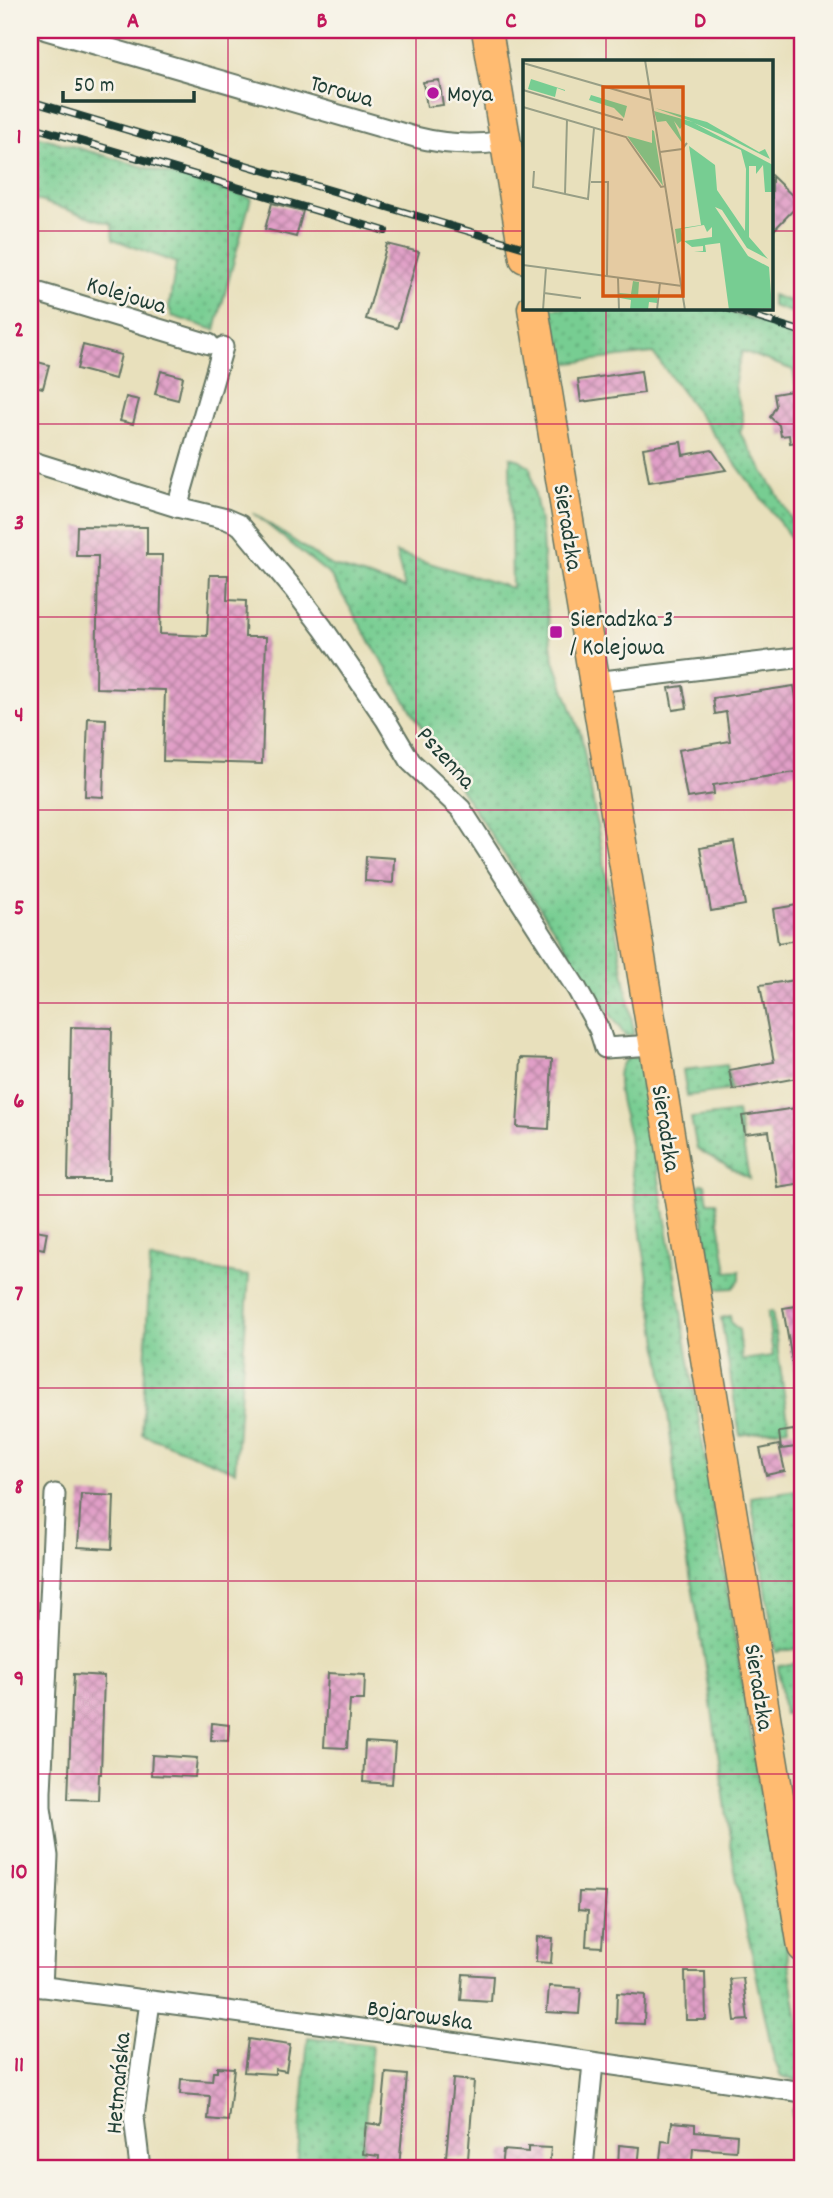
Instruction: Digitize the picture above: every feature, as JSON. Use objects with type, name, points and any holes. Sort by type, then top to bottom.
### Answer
[{"type":"main road","points":[[487,30],[523,246]]},
{"type":"main road","name":"Sieradzka","points":[[533,310],[803,1947]]},
{"type":"street","name":"Torowa","points":[[46,30],[415,138],[457,145],[506,141]]},
{"type":"street","name":"Kolejowa","points":[[30,290],[216,346],[177,507]]},
{"type":"street","name":"Pszenna","points":[[30,461],[240,525],[323,628],[386,720],[411,762],[461,809],[577,989],[599,1029],[605,1048],[654,1045]]},
{"type":"street","points":[[595,682],[803,657]]},
{"type":"street","points":[[36,1986],[48,1856],[41,1792],[55,1494]]},
{"type":"street","name":"Bojarowska","points":[[36,1986],[803,2092]]},
{"type":"street","name":"Hetmańska","points":[[140,2168],[134,2117],[150,2002]]},
{"type":"street","points":[[583,2168],[593,2063]]},
{"type":"green space","points":[[30,134],[251,198],[215,330],[172,316],[169,307],[176,263],[113,239],[112,224],[30,198]]},
{"type":"green space","points":[[774,296],[803,306],[803,316],[774,307]]},
{"type":"green space","points":[[546,310],[721,310],[803,334],[803,423],[793,370],[742,351],[735,384],[743,421],[740,433],[797,530],[803,535],[803,554],[653,353],[562,364],[554,325],[548,326]]},
{"type":"green space","points":[[510,457],[530,467],[542,533],[545,598],[553,658],[581,735],[634,1032],[632,1035],[625,1036],[440,758],[331,576],[253,513],[330,565],[405,588],[396,553],[512,588]]},
{"type":"green space","points":[[633,1057],[639,1058],[803,2050],[803,2081],[781,2076],[774,2060],[734,1866],[705,1661],[678,1505],[665,1387],[630,1163],[629,1135],[619,1091],[620,1068],[624,1061]]},
{"type":"green space","points":[[727,1065],[731,1090],[687,1096],[683,1070]]},
{"type":"green space","points":[[737,1112],[749,1178],[697,1149],[691,1118]]},
{"type":"green space","points":[[705,1184],[708,1202],[716,1202],[727,1272],[740,1271],[740,1279],[733,1288],[716,1289],[712,1279],[698,1187]]},
{"type":"green space","points":[[150,1259],[249,1276],[235,1471],[142,1434]]},
{"type":"green space","points":[[772,1311],[789,1428],[740,1435],[721,1318],[730,1316],[731,1323],[739,1330],[742,1360],[773,1356],[768,1316],[768,1312]]},
{"type":"green space","points":[[803,1489],[803,1648],[776,1652],[751,1497]]},
{"type":"green space","points":[[803,1662],[803,1711],[784,1714],[778,1666]]},
{"type":"green space","points":[[308,2037],[372,2045],[361,2168],[297,2168]]},
{"type":"green space","points":[[803,2102],[803,2168],[799,2168],[792,2111],[797,2104]]},
{"type":"building","name":"Moya","points":[[439,80],[443,105],[427,107],[423,82]]},
{"type":"building","points":[[774,178],[800,203],[774,230]]},
{"type":"building","points":[[272,203],[303,211],[296,237],[265,229]]},
{"type":"building","points":[[387,244],[419,252],[397,328],[366,319]]},
{"type":"building","points":[[83,345],[121,355],[115,379],[77,369]]},
{"type":"building","points":[[30,360],[49,365],[43,388],[30,385]]},
{"type":"building","points":[[161,371],[183,377],[178,400],[155,394]]},
{"type":"building","points":[[641,371],[644,393],[581,402],[578,380]]},
{"type":"building","points":[[798,390],[803,441],[790,443],[789,435],[781,436],[779,425],[770,417],[776,406],[774,394]]},
{"type":"building","points":[[126,397],[139,400],[133,424],[120,421]]},
{"type":"building","points":[[681,442],[683,455],[712,450],[726,470],[649,482],[643,448]]},
{"type":"building","points":[[77,526],[147,527],[147,555],[162,555],[160,634],[207,636],[210,575],[228,575],[227,600],[246,601],[245,637],[266,637],[262,764],[163,761],[165,690],[96,688],[98,556],[76,556]]},
{"type":"building","points":[[683,686],[687,708],[673,710],[669,688]]},
{"type":"building","points":[[794,686],[803,736],[803,771],[713,785],[714,794],[687,798],[678,750],[730,741],[726,712],[715,714],[713,698]]},
{"type":"building","points":[[88,718],[106,719],[103,797],[85,796]]},
{"type":"building","points":[[734,842],[745,905],[711,911],[700,848]]},
{"type":"building","points":[[366,856],[394,858],[393,883],[365,881]]},
{"type":"building","points":[[803,904],[803,939],[778,943],[773,909]]},
{"type":"building","points":[[803,979],[803,1077],[733,1090],[729,1070],[774,1062],[760,985]]},
{"type":"building","points":[[71,1027],[112,1028],[109,1180],[68,1180]]},
{"type":"building","points":[[521,1058],[552,1059],[549,1129],[517,1127]]},
{"type":"building","points":[[803,1107],[803,1183],[777,1187],[769,1131],[745,1134],[742,1116]]},
{"type":"building","points":[[30,1229],[47,1232],[44,1249],[30,1246]]},
{"type":"building","points":[[803,1305],[803,1384],[796,1384],[783,1308]]},
{"type":"building","points":[[794,1430],[796,1447],[781,1449],[779,1432]]},
{"type":"building","points":[[779,1445],[785,1471],[766,1475],[760,1449]]},
{"type":"building","points":[[81,1494],[114,1496],[112,1549],[78,1547]]},
{"type":"building","points":[[328,1673],[365,1675],[364,1700],[350,1700],[347,1748],[324,1747]]},
{"type":"building","points":[[74,1674],[104,1676],[98,1800],[68,1799]]},
{"type":"building","points":[[212,1723],[229,1725],[228,1741],[211,1740]]},
{"type":"building","points":[[365,1742],[395,1744],[392,1784],[363,1782]]},
{"type":"building","points":[[152,1755],[197,1758],[195,1777],[151,1775]]},
{"type":"building","points":[[579,1892],[606,1893],[602,1947],[586,1946],[588,1911],[578,1910]]},
{"type":"building","points":[[537,1937],[553,1938],[551,1963],[536,1962]]},
{"type":"building","points":[[685,1972],[705,1972],[706,2020],[686,2020]]},
{"type":"building","points":[[463,1974],[493,1976],[491,2002],[461,2000]]},
{"type":"building","points":[[743,1978],[748,2020],[735,2021],[730,1979]]},
{"type":"building","points":[[549,1986],[581,1988],[579,2014],[547,2012]]},
{"type":"building","points":[[617,1993],[645,1995],[644,2024],[616,2023]]},
{"type":"building","points":[[248,2039],[290,2045],[286,2071],[275,2069],[275,2074],[244,2072]]},
{"type":"building","points":[[217,2067],[234,2068],[228,2121],[208,2119],[210,2096],[180,2094],[181,2079],[212,2081]]},
{"type":"building","points":[[386,2073],[407,2075],[399,2168],[378,2168],[379,2156],[363,2154],[366,2123],[381,2125]]},
{"type":"building","points":[[453,2079],[474,2081],[468,2159],[446,2157]]},
{"type":"building","points":[[672,2122],[695,2124],[695,2131],[737,2135],[736,2151],[693,2148],[692,2162],[660,2159],[662,2141],[670,2142]]},
{"type":"building","points":[[619,2145],[640,2147],[638,2168],[618,2168]]},
{"type":"building","points":[[528,2147],[551,2148],[549,2168],[501,2168],[503,2150],[528,2152]]},
{"type":"railway","points":[[30,101],[523,247]]},
{"type":"railway","points":[[30,126],[385,231]]},
{"type":"railway","points":[[733,310],[803,332]]},
{"type":"place","name":"Moya","points":[[433,93]]},
{"type":"place","name":"Sieradzka 3 / Kolejowa","points":[[556,632]]}]
